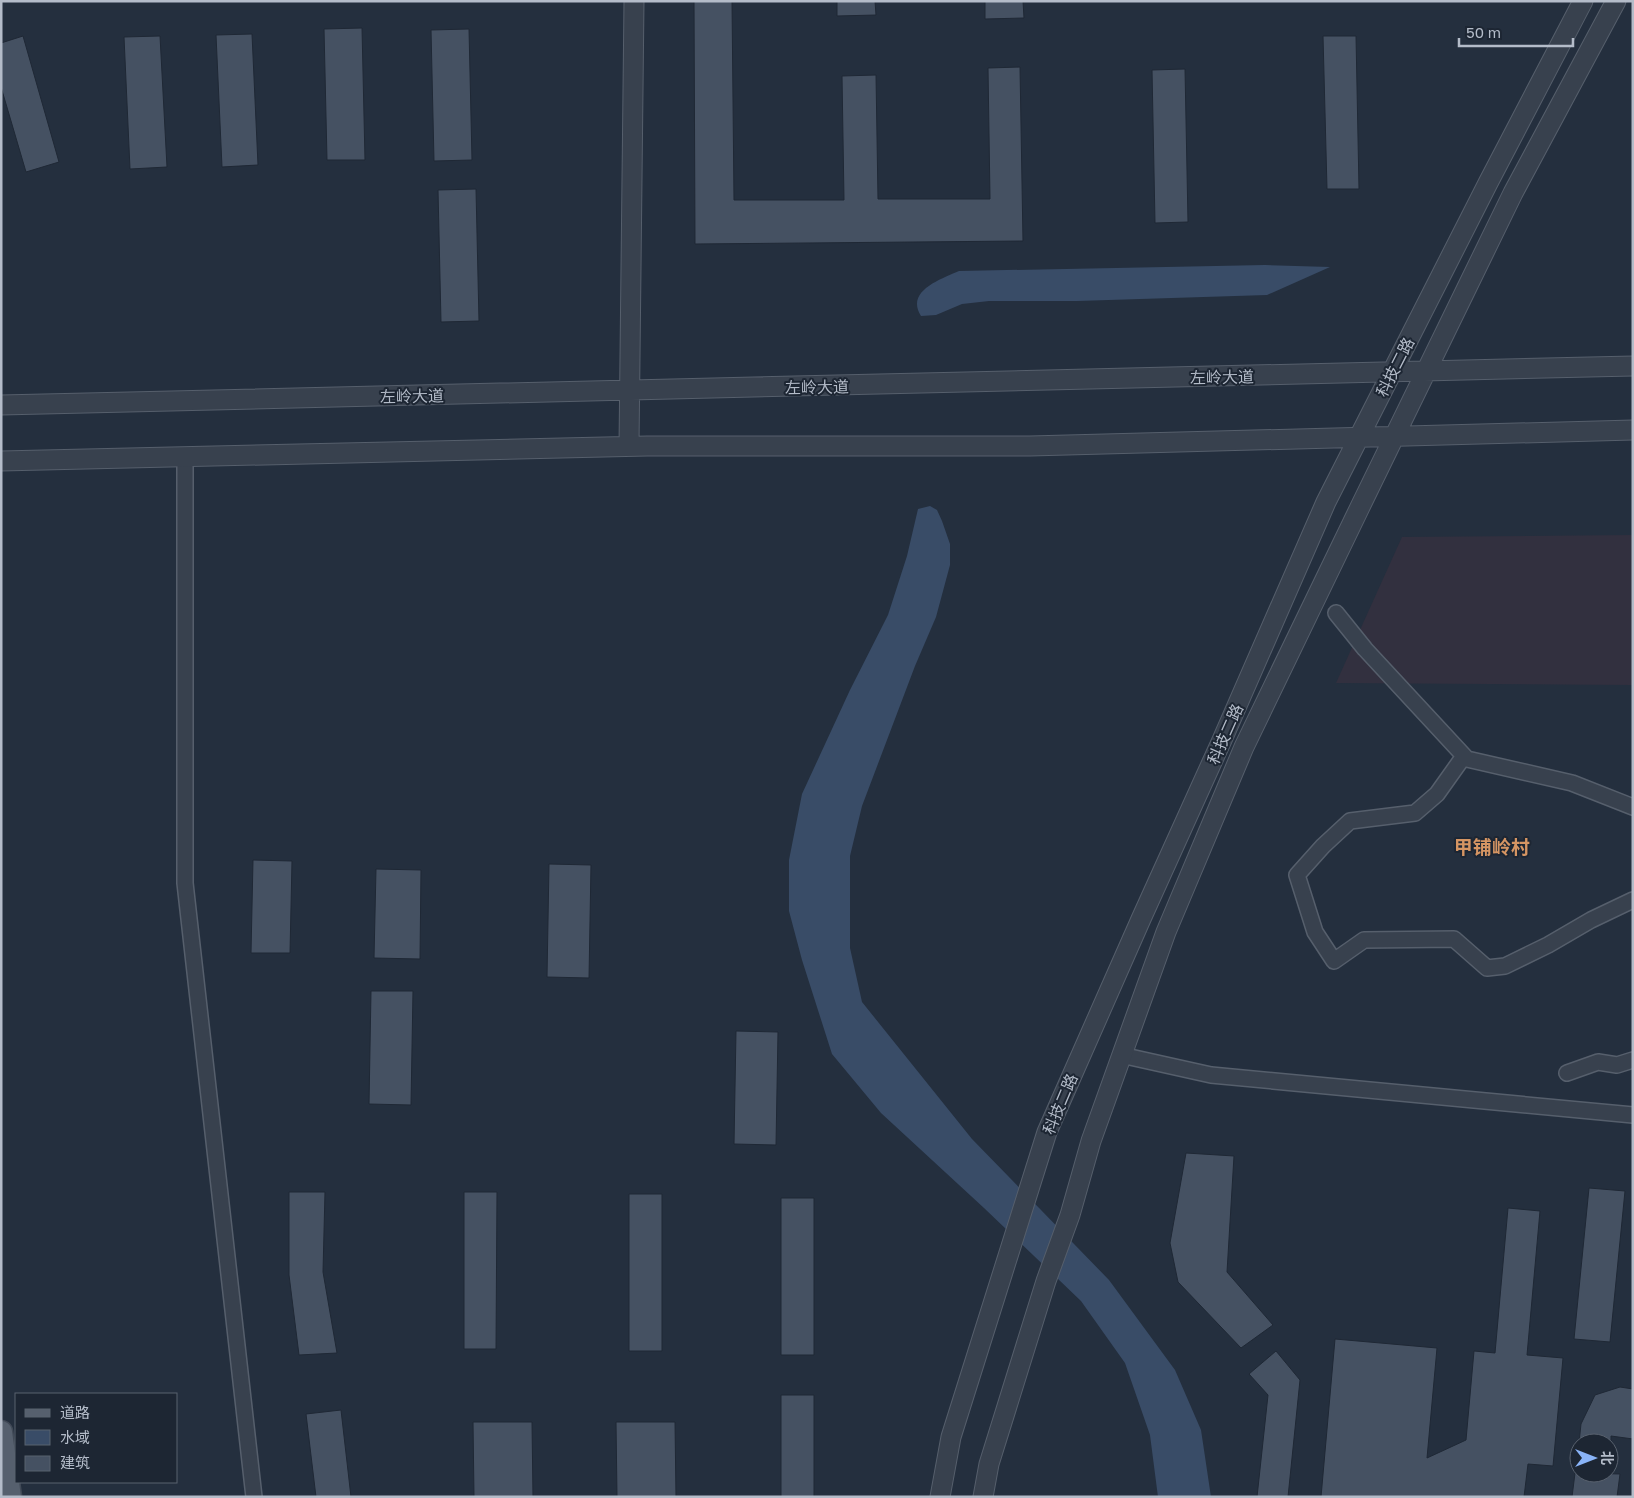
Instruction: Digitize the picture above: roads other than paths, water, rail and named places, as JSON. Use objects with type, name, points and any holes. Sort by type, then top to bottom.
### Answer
[{"type":"main road","points":[[1,1432],[10,1497]]},
{"type":"street","points":[[629,446],[634,1]]},
{"type":"street","name":"科技二路","points":[[940,1497],[951,1437],[1047,1132],[1326,502],[1583,1]]},
{"type":"street","name":"科技二路","points":[[983,1497],[989,1464],[1046,1281],[1070,1215],[1091,1141],[1166,932],[1244,747],[1512,193],[1616,1]]},
{"type":"street","name":"左岭大道","points":[[1,405],[1633,366]]},
{"type":"street","points":[[1,461],[629,446],[1030,446],[1633,430]]},
{"type":"street","points":[[184,456],[184,882],[254,1497]]},
{"type":"street","points":[[1336,613],[1365,649],[1467,758],[1572,783],[1633,807]]},
{"type":"street","points":[[1464,756],[1436,794],[1415,813],[1350,821],[1323,846],[1297,875],[1315,932],[1334,961],[1364,940],[1454,939],[1487,968],[1506,966],[1548,945],[1591,920],[1633,900]]},
{"type":"street","points":[[1122,1055],[1212,1076],[1633,1115]]},
{"type":"street","points":[[1566,1073],[1598,1062],[1617,1065],[1633,1060]]},
{"type":"water","points":[[1265,265],[1330,267],[1267,295],[1077,301],[989,301],[962,304],[936,315],[921,316],[917,307],[921,293],[927,287],[959,271]]},
{"type":"water","points":[[930,506],[937,510],[950,544],[950,565],[936,617],[915,666],[862,806],[850,856],[850,948],[862,1002],[972,1139],[1109,1280],[1175,1370],[1201,1430],[1211,1497],[1158,1497],[1150,1435],[1125,1363],[1081,1301],[881,1113],[832,1054],[802,960],[789,911],[789,860],[802,794],[850,690],[888,615],[907,556],[918,509]]},
{"type":"district","name":"甲铺岭村","points":[[1492,846]]}]
